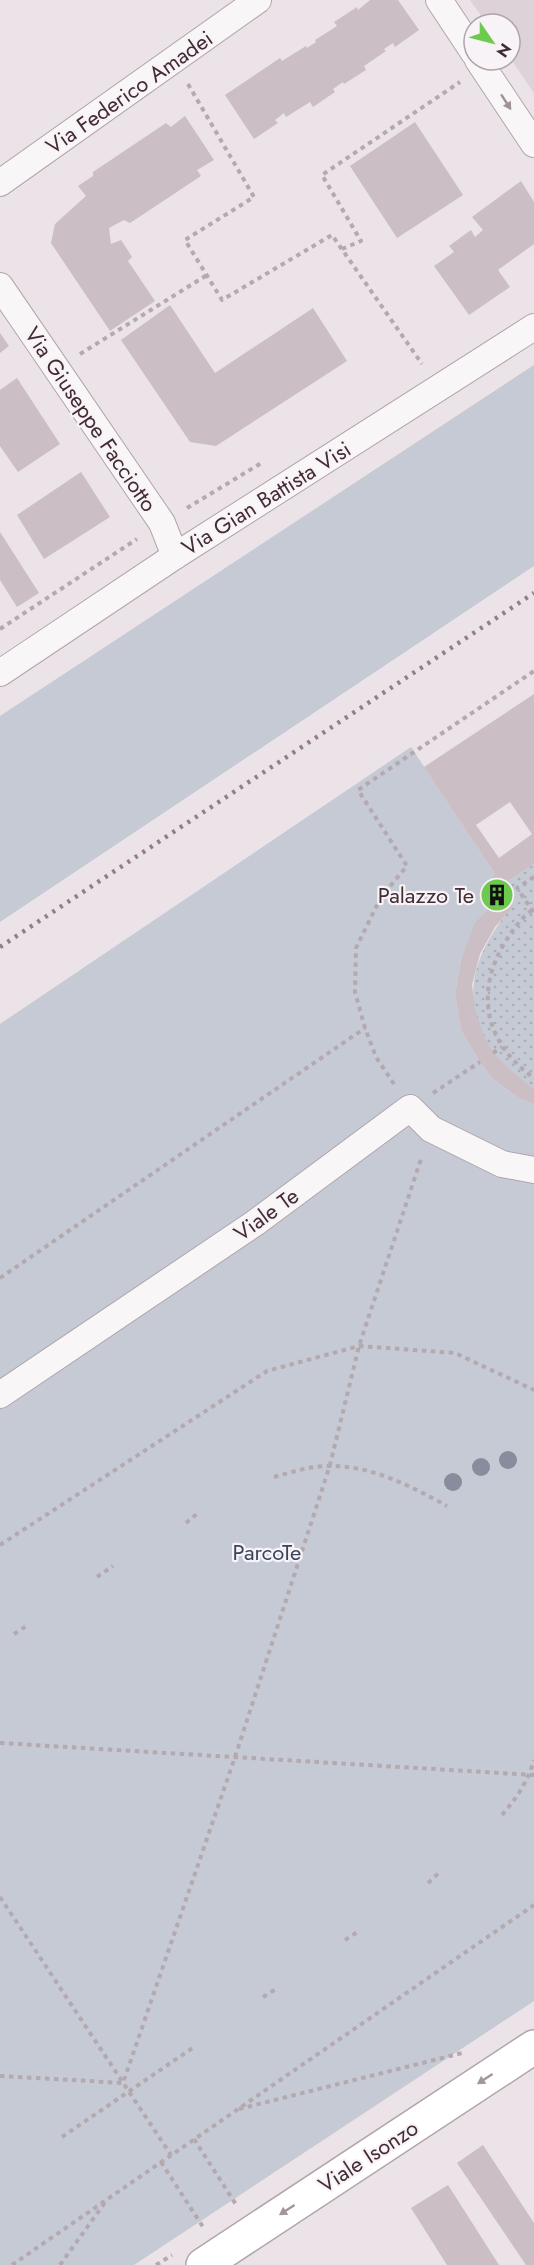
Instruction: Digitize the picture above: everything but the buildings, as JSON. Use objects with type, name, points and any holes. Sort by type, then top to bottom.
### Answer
[{"type":"main road","name":"Viale Isonzo","points":[[203,2265],[534,2047]]},
{"type":"street","name":"Via Federico Amadei","points":[[0,183],[258,0]]},
{"type":"street","points":[[439,0],[462,35]]},
{"type":"street","points":[[486,72],[534,144]]},
{"type":"street","name":"Via Giuseppe Facciotto","points":[[0,286],[162,523],[175,556]]},
{"type":"street","name":"Via Gian Battista Visi","points":[[0,673],[175,556],[534,327]]},
{"type":"street","points":[[410,1108],[431,1129],[502,1164],[534,1170]]},
{"type":"street","name":"Viale Te","points":[[0,1395],[255,1223],[410,1108]]},
{"type":"path","points":[[174,60],[254,197],[185,240],[222,300],[333,235],[424,366]]},
{"type":"path","points":[[342,249],[361,240],[322,175],[462,72]]},
{"type":"path","points":[[57,369],[207,275]]},
{"type":"path","points":[[480,1062],[410,1108],[376,1057],[355,992],[356,948],[381,897],[407,866],[358,790],[534,671]]},
{"type":"path","points":[[534,877],[517,888],[533,911],[520,919],[507,939],[494,965],[487,998],[491,1024],[502,1047],[520,1067],[534,1078]]},
{"type":"path","points":[[0,1278],[365,1028]]},
{"type":"path","points":[[493,1053],[502,1047]]},
{"type":"path","points":[[123,2083],[235,1757],[330,1465],[358,1346],[431,1129]]},
{"type":"path","points":[[0,1545],[267,1371],[358,1346],[455,1353],[534,1390]]},
{"type":"path","points":[[274,1477],[302,1468],[330,1465],[391,1478],[447,1506]]},
{"type":"path","points":[[186,1523],[199,1512]]},
{"type":"path","points":[[98,1577],[113,1566]]},
{"type":"path","points":[[15,1634],[28,1625]]},
{"type":"path","points":[[0,1743],[532,1775]]},
{"type":"path","points":[[502,1815],[532,1775],[534,1760]]},
{"type":"path","points":[[429,1883],[441,1871]]},
{"type":"path","points":[[0,1897],[171,2155]]},
{"type":"path","points":[[12,2265],[534,1905]]},
{"type":"path","points":[[345,1940],[359,1931]]},
{"type":"path","points":[[263,1996],[276,1989]]},
{"type":"path","points":[[62,2137],[194,2047]]},
{"type":"path","points":[[236,2110],[467,2052]]},
{"type":"path","points":[[0,2076],[123,2083]]},
{"type":"path","points":[[194,2139],[239,2209]]},
{"type":"path","points":[[161,2162],[206,2232]]},
{"type":"path","points":[[60,2265],[108,2198]]},
{"type":"shaded area","points":[[470,0],[534,0],[534,93],[520,72],[522,72],[522,12],[478,12]]},
{"type":"green space","points":[[534,365],[534,566],[0,922],[0,716]]},
{"type":"green space","name":"ParcoTe","points":[[411,747],[495,874],[486,885],[496,901],[476,923],[461,960],[455,995],[461,1030],[493,1079],[519,1098],[534,1104],[534,2001],[134,2265],[0,2265],[0,1024]]},
{"type":"green space","points":[[534,864],[534,1089],[506,1067],[492,1052],[481,1032],[475,1013],[473,994],[480,958],[488,941],[512,907],[498,888]]},
{"type":"railway","points":[[0,947],[534,593]]},
{"type":"place","name":"Palazzo Te","points":[[497,895]]}]
